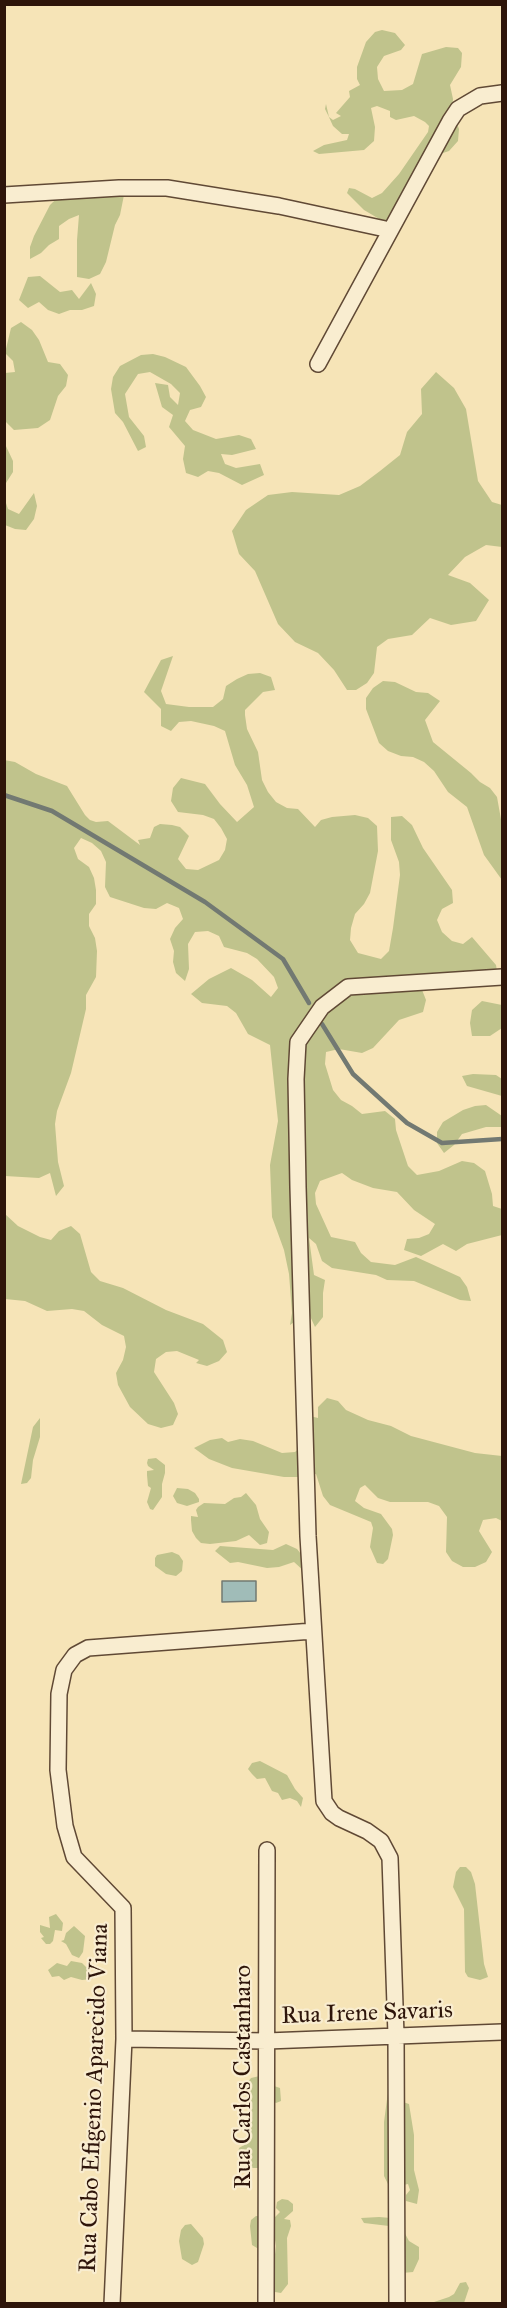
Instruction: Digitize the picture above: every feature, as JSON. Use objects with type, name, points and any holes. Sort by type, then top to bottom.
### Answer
[{"type":"street","points":[[318,364],[439,139],[458,110],[480,96],[502,93]]},
{"type":"street","points":[[4,195],[119,188],[166,188],[279,206],[390,230]]},
{"type":"street","points":[[397,2304],[396,2035],[390,1858],[381,1841],[368,1831],[339,1818],[332,1813],[324,1801],[308,1536],[298,1187],[296,1080],[298,1042],[322,1007],[348,987],[502,977]]},
{"type":"street","name":"Rua Cabo Efigenio Aparecido Viana","points":[[112,2304],[124,2039],[123,1908],[74,1857],[65,1826],[58,1770],[59,1694],[64,1670],[75,1655],[88,1648],[313,1631]]},
{"type":"street","name":"Rua Carlos Castanharo","points":[[266,2304],[267,1850]]},
{"type":"street","name":"Rua Irene Savaris","points":[[124,2039],[267,2041],[502,2032]]},
{"type":"green space","points":[[382,30],[395,33],[405,45],[401,50],[384,56],[377,67],[378,79],[384,91],[402,90],[413,84],[422,54],[446,47],[458,48],[462,53],[461,67],[450,85],[453,99],[452,111],[459,129],[458,141],[449,151],[443,153],[438,150],[423,157],[387,221],[364,210],[347,193],[349,188],[355,189],[372,198],[382,193],[399,174],[428,132],[429,126],[425,122],[414,116],[396,120],[390,117],[390,111],[377,106],[371,108],[375,127],[374,141],[364,150],[319,154],[313,151],[324,145],[347,140],[349,134],[342,134],[333,126],[325,109],[326,104],[329,117],[333,120],[341,116],[336,113],[350,97],[349,91],[360,85],[357,79],[357,67],[366,42],[375,32]]},
{"type":"green space","points":[[124,195],[106,262],[100,274],[89,279],[77,277],[79,215],[59,226],[59,239],[30,259],[30,247],[34,236],[50,205],[59,196]]},
{"type":"green space","points":[[40,276],[60,292],[72,290],[79,299],[91,283],[96,294],[94,306],[59,314],[48,310],[39,302],[28,308],[19,300],[28,277]]},
{"type":"green space","points":[[21,322],[32,330],[39,340],[48,362],[60,364],[68,375],[66,386],[58,396],[50,420],[38,428],[14,430],[5,421],[5,373],[15,372],[13,361],[5,353],[11,328]]},
{"type":"green space","points":[[153,354],[186,367],[206,397],[201,407],[190,410],[185,421],[193,430],[216,439],[239,435],[251,439],[256,449],[232,455],[221,454],[225,464],[236,468],[260,464],[264,475],[242,485],[219,473],[208,471],[198,477],[186,473],[183,459],[185,446],[169,427],[173,415],[162,407],[155,383],[168,385],[170,397],[178,405],[180,393],[171,384],[150,372],[138,374],[125,394],[129,417],[144,436],[146,447],[138,451],[123,422],[115,413],[111,389],[113,377],[120,366],[141,355]]},
{"type":"green space","points":[[436,372],[454,388],[466,409],[478,481],[492,502],[502,505],[502,547],[486,545],[465,557],[448,575],[470,583],[489,600],[476,621],[451,625],[430,618],[412,635],[388,639],[377,647],[374,673],[367,683],[356,690],[347,690],[334,670],[318,653],[295,642],[278,624],[255,571],[239,554],[232,531],[246,510],[268,495],[292,492],[339,495],[360,486],[380,471],[400,455],[407,432],[422,414],[421,389]]},
{"type":"green space","points":[[5,444],[13,461],[13,472],[5,489]]},
{"type":"green space","points":[[34,493],[37,506],[34,519],[26,530],[5,525],[5,500],[8,509],[19,514]]},
{"type":"green space","points":[[173,656],[161,691],[166,704],[213,707],[223,699],[226,686],[237,679],[248,674],[260,673],[271,677],[275,690],[263,692],[245,710],[247,729],[258,752],[262,780],[268,792],[276,802],[287,808],[298,809],[315,827],[321,820],[355,815],[368,818],[377,826],[378,851],[370,893],[355,914],[351,928],[350,940],[358,953],[381,959],[389,951],[400,875],[399,862],[391,840],[391,817],[402,816],[412,825],[423,848],[452,890],[453,903],[442,909],[437,920],[442,932],[452,941],[463,944],[472,937],[496,965],[498,977],[428,973],[417,977],[426,1000],[423,1012],[399,1020],[373,1048],[362,1053],[339,1049],[326,1052],[325,1064],[333,1090],[341,1100],[362,1114],[385,1111],[395,1119],[396,1130],[408,1166],[417,1175],[439,1171],[462,1161],[474,1163],[485,1171],[493,1206],[502,1209],[502,1235],[467,1244],[456,1251],[443,1244],[421,1256],[404,1250],[407,1239],[429,1234],[435,1224],[414,1210],[397,1192],[373,1188],[352,1180],[342,1173],[320,1181],[315,1193],[316,1204],[331,1237],[355,1242],[361,1253],[371,1262],[395,1265],[416,1257],[460,1277],[467,1287],[471,1301],[460,1300],[414,1281],[387,1280],[376,1275],[332,1268],[322,1261],[316,1244],[309,1238],[314,1275],[325,1280],[323,1317],[315,1327],[310,1316],[302,1307],[300,1318],[290,1325],[292,1313],[289,1274],[284,1250],[272,1217],[270,1165],[278,1121],[270,1045],[248,1034],[236,1013],[227,1006],[202,1003],[191,994],[209,979],[231,968],[252,980],[271,997],[278,988],[274,977],[257,959],[247,953],[224,947],[219,936],[208,931],[195,932],[188,944],[189,969],[185,981],[176,973],[173,962],[174,951],[170,939],[175,928],[183,919],[179,908],[167,903],[156,909],[144,908],[110,897],[105,887],[106,862],[101,851],[92,843],[81,838],[74,848],[78,859],[89,867],[96,890],[96,904],[89,914],[89,926],[95,938],[97,951],[96,977],[86,995],[86,1009],[71,1073],[57,1111],[55,1124],[58,1162],[64,1186],[56,1196],[50,1173],[39,1178],[5,1176],[4,760],[15,762],[36,774],[67,786],[90,820],[108,821],[140,845],[138,840],[150,838],[154,827],[160,824],[180,827],[189,836],[178,859],[186,869],[198,870],[219,860],[225,850],[227,839],[221,828],[214,819],[203,815],[178,812],[171,801],[173,788],[181,778],[205,784],[237,822],[254,807],[247,785],[235,765],[225,731],[191,721],[179,722],[171,731],[161,726],[161,709],[144,692],[161,660]]},
{"type":"green space","points":[[383,681],[395,682],[416,692],[428,693],[440,701],[425,720],[433,742],[490,788],[497,797],[502,825],[502,880],[484,855],[467,807],[448,792],[434,771],[424,762],[388,751],[379,743],[366,709],[366,698],[373,688]]},
{"type":"green space","points":[[482,1001],[502,1005],[502,1028],[490,1036],[472,1036],[470,1023],[472,1010]]},
{"type":"green space","points":[[496,1075],[502,1079],[502,1096],[467,1086],[462,1076]]},
{"type":"green space","points":[[486,1105],[502,1116],[502,1127],[486,1127],[462,1134],[444,1153],[437,1143],[437,1132],[443,1122],[463,1110]]},
{"type":"green space","points":[[5,1214],[18,1226],[51,1240],[59,1231],[71,1226],[80,1234],[91,1272],[100,1281],[123,1288],[166,1310],[203,1324],[223,1340],[227,1352],[219,1361],[207,1366],[196,1363],[199,1360],[177,1351],[166,1352],[156,1359],[154,1372],[174,1403],[178,1414],[173,1425],[161,1428],[148,1424],[130,1407],[118,1385],[116,1373],[123,1360],[126,1347],[124,1336],[102,1325],[84,1311],[72,1309],[47,1311],[25,1301],[5,1299]]},
{"type":"green space","points":[[327,1398],[338,1401],[346,1410],[368,1420],[391,1426],[411,1436],[475,1453],[502,1456],[502,1521],[496,1518],[483,1520],[479,1531],[492,1552],[486,1562],[475,1567],[463,1567],[452,1561],[446,1552],[447,1517],[439,1506],[428,1502],[390,1502],[378,1498],[365,1485],[360,1488],[355,1501],[364,1508],[381,1514],[392,1529],[393,1535],[388,1559],[383,1564],[377,1563],[370,1547],[373,1528],[371,1522],[330,1505],[323,1496],[316,1474],[284,1477],[232,1468],[209,1459],[194,1448],[210,1440],[222,1438],[228,1442],[240,1439],[253,1441],[282,1453],[295,1452],[304,1444],[296,1421],[306,1415],[318,1418],[318,1407]]},
{"type":"green space","points":[[40,1418],[40,1437],[33,1460],[31,1478],[27,1483],[21,1484],[33,1427]]},
{"type":"green space","points":[[156,1458],[165,1465],[165,1473],[162,1497],[153,1510],[147,1502],[151,1488],[148,1486],[147,1471],[154,1470],[147,1463],[148,1459]]},
{"type":"green space","points":[[177,1488],[188,1489],[195,1493],[199,1502],[187,1506],[177,1503],[173,1496]]},
{"type":"green space","points":[[246,1493],[256,1505],[260,1519],[269,1532],[267,1543],[260,1545],[249,1535],[236,1541],[210,1544],[201,1543],[196,1538],[192,1531],[191,1516],[198,1517],[196,1510],[198,1507],[204,1503],[225,1504]]},
{"type":"green space","points":[[308,1536],[311,1603],[307,1604],[303,1590],[305,1572],[294,1562],[267,1568],[238,1562],[230,1563],[215,1551],[220,1546],[273,1550],[286,1544],[297,1549],[301,1554],[301,1537]]},
{"type":"green space","points":[[172,1552],[179,1555],[183,1561],[182,1571],[176,1576],[166,1574],[155,1566],[157,1555]]},
{"type":"green space","points":[[260,1761],[287,1775],[303,1798],[301,1807],[297,1801],[290,1798],[282,1800],[278,1793],[272,1791],[265,1778],[257,1779],[252,1774],[248,1769],[252,1763]]},
{"type":"green space","points":[[460,1867],[466,1867],[471,1872],[475,1884],[484,1964],[488,1977],[480,1980],[468,1977],[465,1972],[464,1909],[453,1887],[456,1872]]},
{"type":"green space","points":[[56,1914],[63,1923],[62,1931],[55,1930],[53,1941],[46,1944],[41,1938],[44,1937],[40,1932],[40,1925],[50,1928],[49,1917]]},
{"type":"green space","points":[[74,1926],[85,1936],[83,1952],[79,1958],[72,1955],[66,1944],[61,1941]]},
{"type":"green space","points":[[71,1961],[82,1963],[90,1971],[93,1979],[82,1980],[71,1977],[64,1980],[59,1976],[52,1977],[48,1970],[57,1963],[67,1966]]},
{"type":"green space","points":[[264,2075],[274,2086],[280,2088],[281,2101],[276,2103],[271,2100],[262,2164],[258,2168],[251,2168],[246,2167],[238,2155],[239,2148],[244,2145],[250,2132],[250,2101],[247,2083],[251,2078]]},
{"type":"green space","points":[[389,2084],[402,2155],[404,2150],[403,2102],[409,2104],[414,2135],[414,2170],[419,2190],[417,2204],[406,2201],[406,2195],[410,2190],[408,2184],[390,2188],[384,2176],[384,2122]]},
{"type":"green space","points":[[282,2199],[293,2204],[293,2211],[284,2219],[290,2220],[291,2226],[287,2238],[288,2284],[281,2293],[275,2292],[271,2287],[275,2240],[272,2235],[262,2249],[257,2248],[252,2245],[250,2226],[251,2220],[256,2216],[275,2217],[280,2212],[276,2208],[277,2202]]},
{"type":"green space","points":[[361,2218],[391,2218],[403,2230],[409,2241],[419,2247],[419,2259],[413,2272],[391,2274],[389,2268],[392,2231],[389,2226],[364,2223]]},
{"type":"green space","points":[[191,2224],[203,2238],[204,2244],[198,2262],[192,2265],[182,2259],[179,2241],[181,2230],[185,2225]]},
{"type":"green space","points":[[466,2282],[469,2288],[464,2303],[431,2303],[454,2294],[460,2283]]},
{"type":"water","points":[[222,1581],[256,1581],[256,1601],[222,1602]]},
{"type":"waterway","points":[[4,795],[52,811],[205,902],[283,959],[309,1003]]},
{"type":"waterway","points":[[322,1024],[353,1074],[407,1123],[442,1143],[502,1139]]}]
